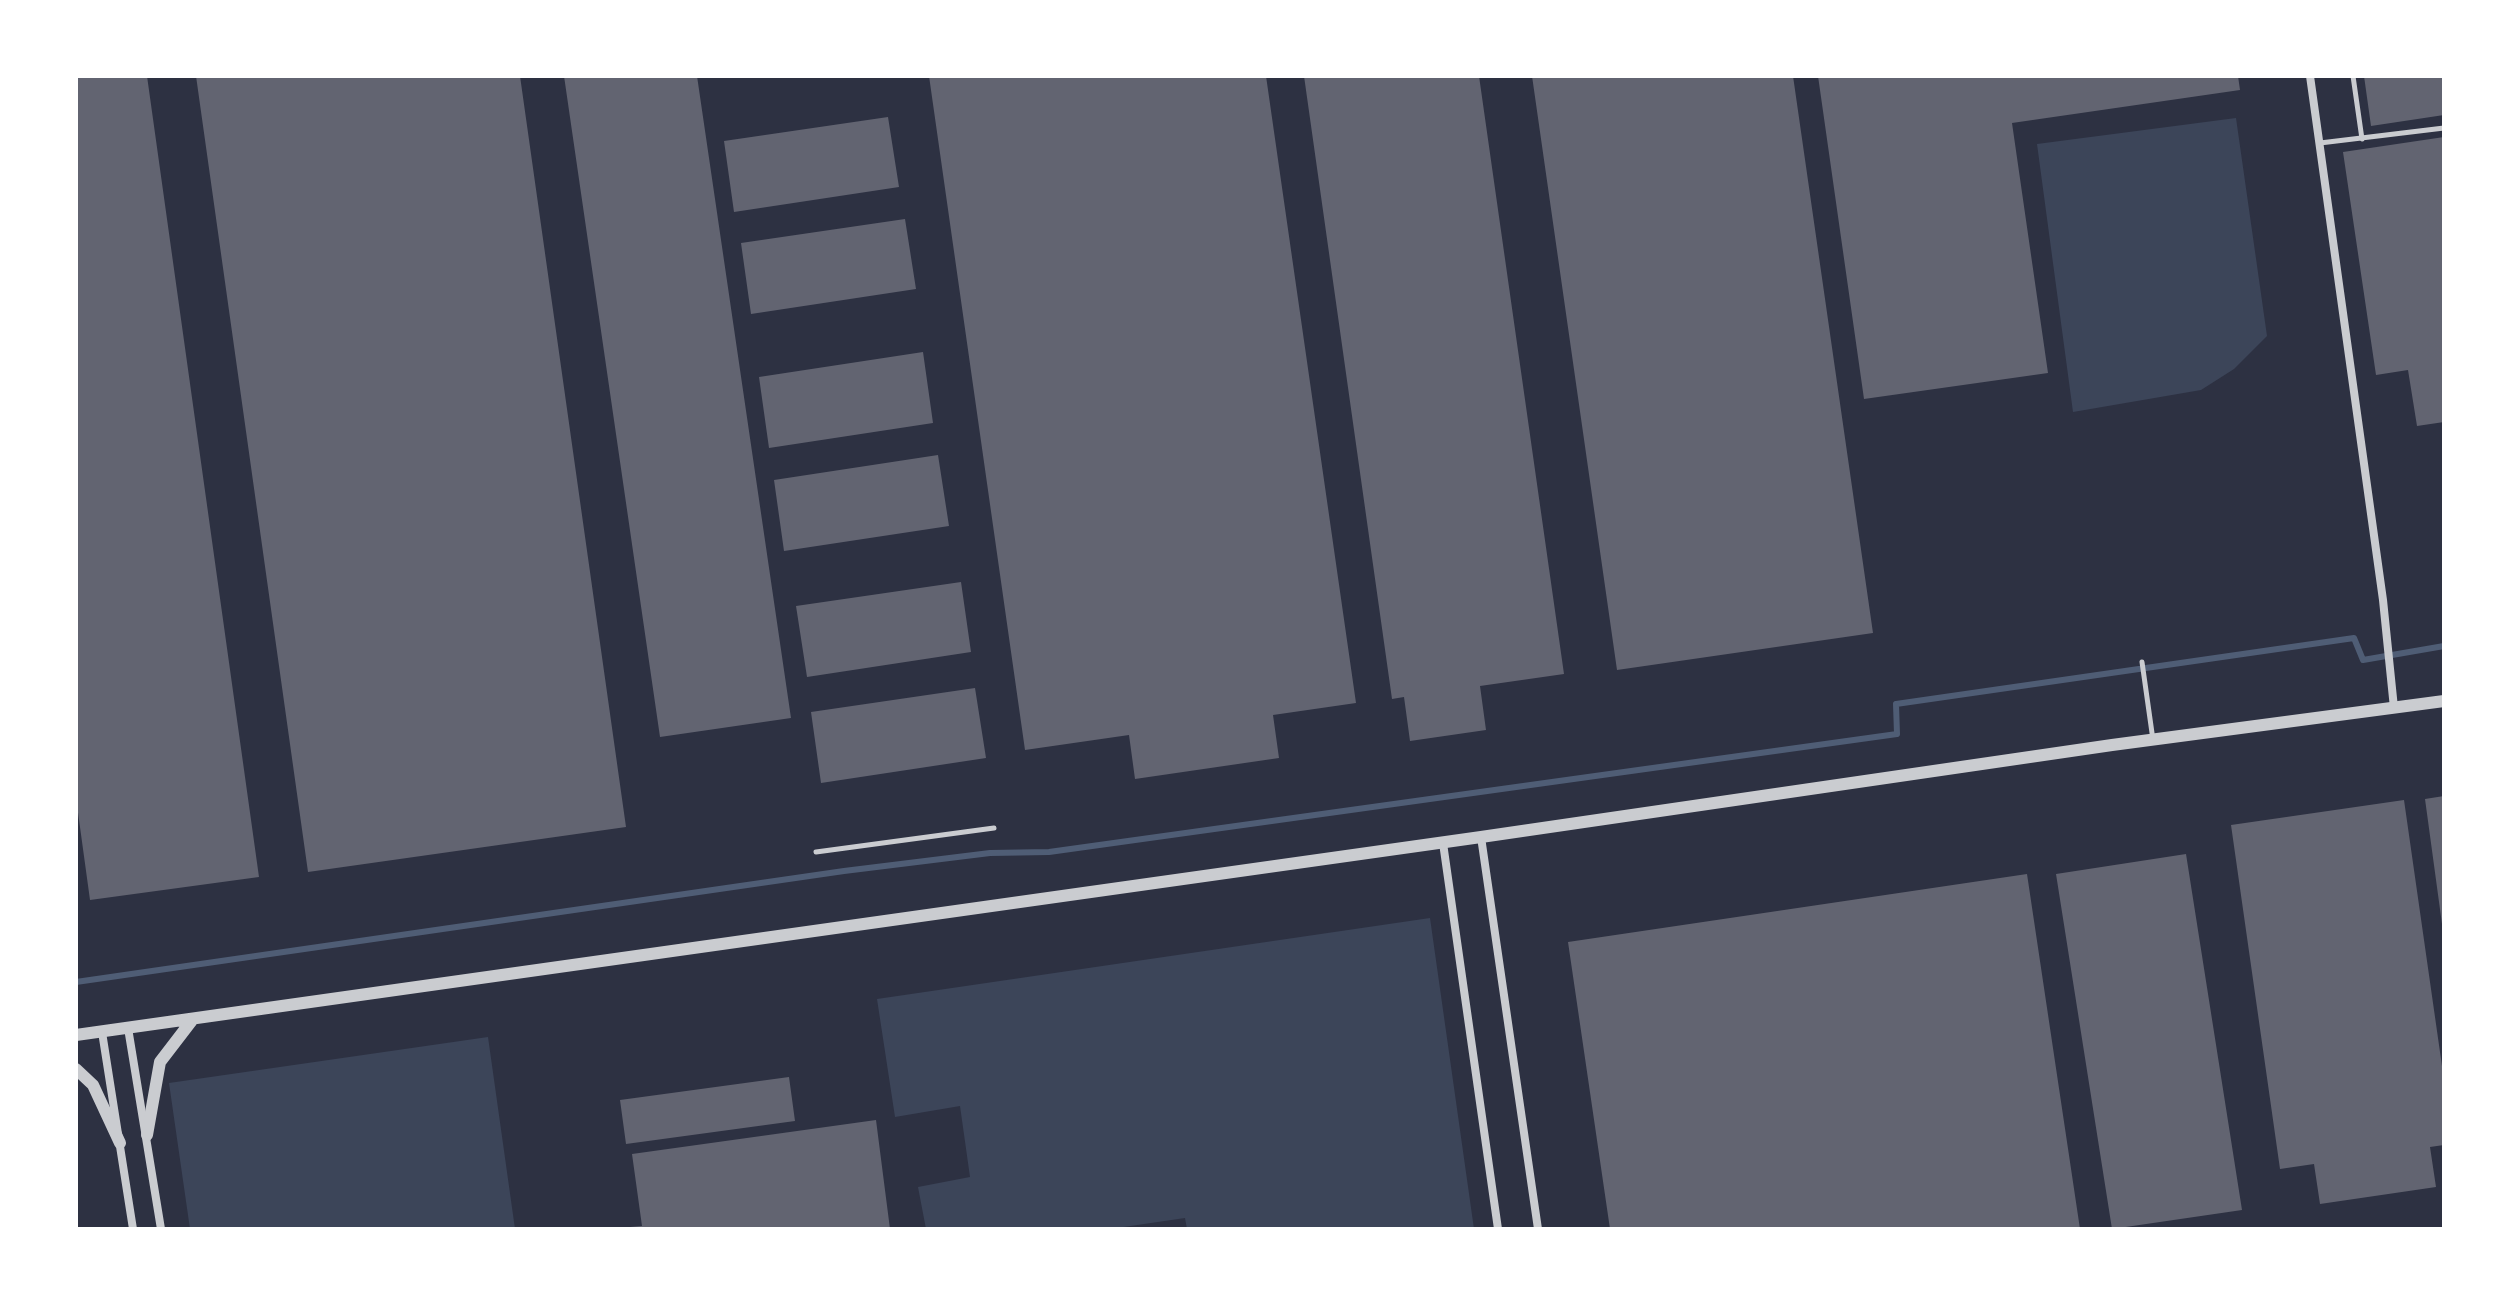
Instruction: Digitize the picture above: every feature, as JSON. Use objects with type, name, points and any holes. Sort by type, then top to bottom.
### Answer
[{"type":"street","points":[[2310,76],[2387,632],[2394,708]]},
{"type":"street","points":[[76,1035],[2444,701]]},
{"type":"street","points":[[1481,837],[1538,1229]]},
{"type":"street","points":[[1443,843],[1498,1229]]},
{"type":"street","points":[[147,1135],[160,1062],[193,1019]]},
{"type":"street","points":[[128,1028],[161,1229]]},
{"type":"street","points":[[102,1032],[133,1229]]},
{"type":"street","points":[[76,1069],[93,1085],[120,1143]]},
{"type":"lane","points":[[2353,76],[2362,139]]},
{"type":"lane","points":[[2319,143],[2444,128]]},
{"type":"lane","points":[[2142,662],[2153,740]]},
{"type":"lane","points":[[816,852],[994,828]]},
{"type":"shaded area","points":[[2236,118],[2267,336],[2234,369],[2201,390],[2073,412],[2037,144]]},
{"type":"shaded area","points":[[1430,918],[1474,1229],[1187,1229],[1185,1218],[1110,1229],[926,1229],[918,1187],[970,1177],[960,1106],[895,1117],[877,999]]},
{"type":"shaded area","points":[[488,1037],[515,1229],[190,1229],[169,1083]]},
{"type":"building","points":[[76,76],[147,76],[259,877],[90,900],[76,798]]},
{"type":"building","points":[[196,76],[520,76],[626,827],[308,872]]},
{"type":"building","points":[[564,76],[697,76],[791,718],[660,737]]},
{"type":"building","points":[[929,76],[1266,76],[1356,703],[1273,715],[1279,758],[1135,779],[1129,735],[1025,750]]},
{"type":"building","points":[[1304,76],[1479,76],[1564,674],[1480,686],[1486,730],[1410,741],[1404,697],[1392,699]]},
{"type":"building","points":[[1532,76],[1793,76],[1873,633],[1617,670]]},
{"type":"building","points":[[1818,76],[2238,76],[2240,90],[2012,123],[2048,373],[1864,399]]},
{"type":"building","points":[[2364,76],[2444,76],[2444,115],[2371,126]]},
{"type":"building","points":[[888,117],[899,187],[734,212],[724,141]]},
{"type":"building","points":[[2444,137],[2444,422],[2417,426],[2408,370],[2376,375],[2343,152]]},
{"type":"building","points":[[905,219],[916,289],[751,314],[741,243]]},
{"type":"building","points":[[923,352],[933,423],[769,448],[759,377]]},
{"type":"building","points":[[938,455],[949,526],[784,551],[774,480]]},
{"type":"building","points":[[961,582],[971,652],[807,677],[796,606]]},
{"type":"building","points":[[975,688],[986,758],[821,783],[811,712]]},
{"type":"building","points":[[2444,796],[2444,923],[2442,924],[2425,799]]},
{"type":"building","points":[[2404,800],[2444,1080],[2444,1145],[2430,1147],[2436,1187],[2320,1204],[2314,1164],[2280,1169],[2231,825]]},
{"type":"building","points":[[2186,854],[2242,1210],[2112,1229],[2056,874]]},
{"type":"building","points":[[2027,874],[2080,1229],[1610,1229],[1568,942]]},
{"type":"building","points":[[789,1077],[795,1121],[626,1144],[620,1100]]},
{"type":"building","points":[[876,1120],[890,1229],[630,1229],[642,1226],[632,1154]]},
{"type":"waterway","points":[[76,982],[844,871],[990,853],[1049,852],[1897,734],[1896,704],[2354,638],[2363,660],[2444,646]]}]
